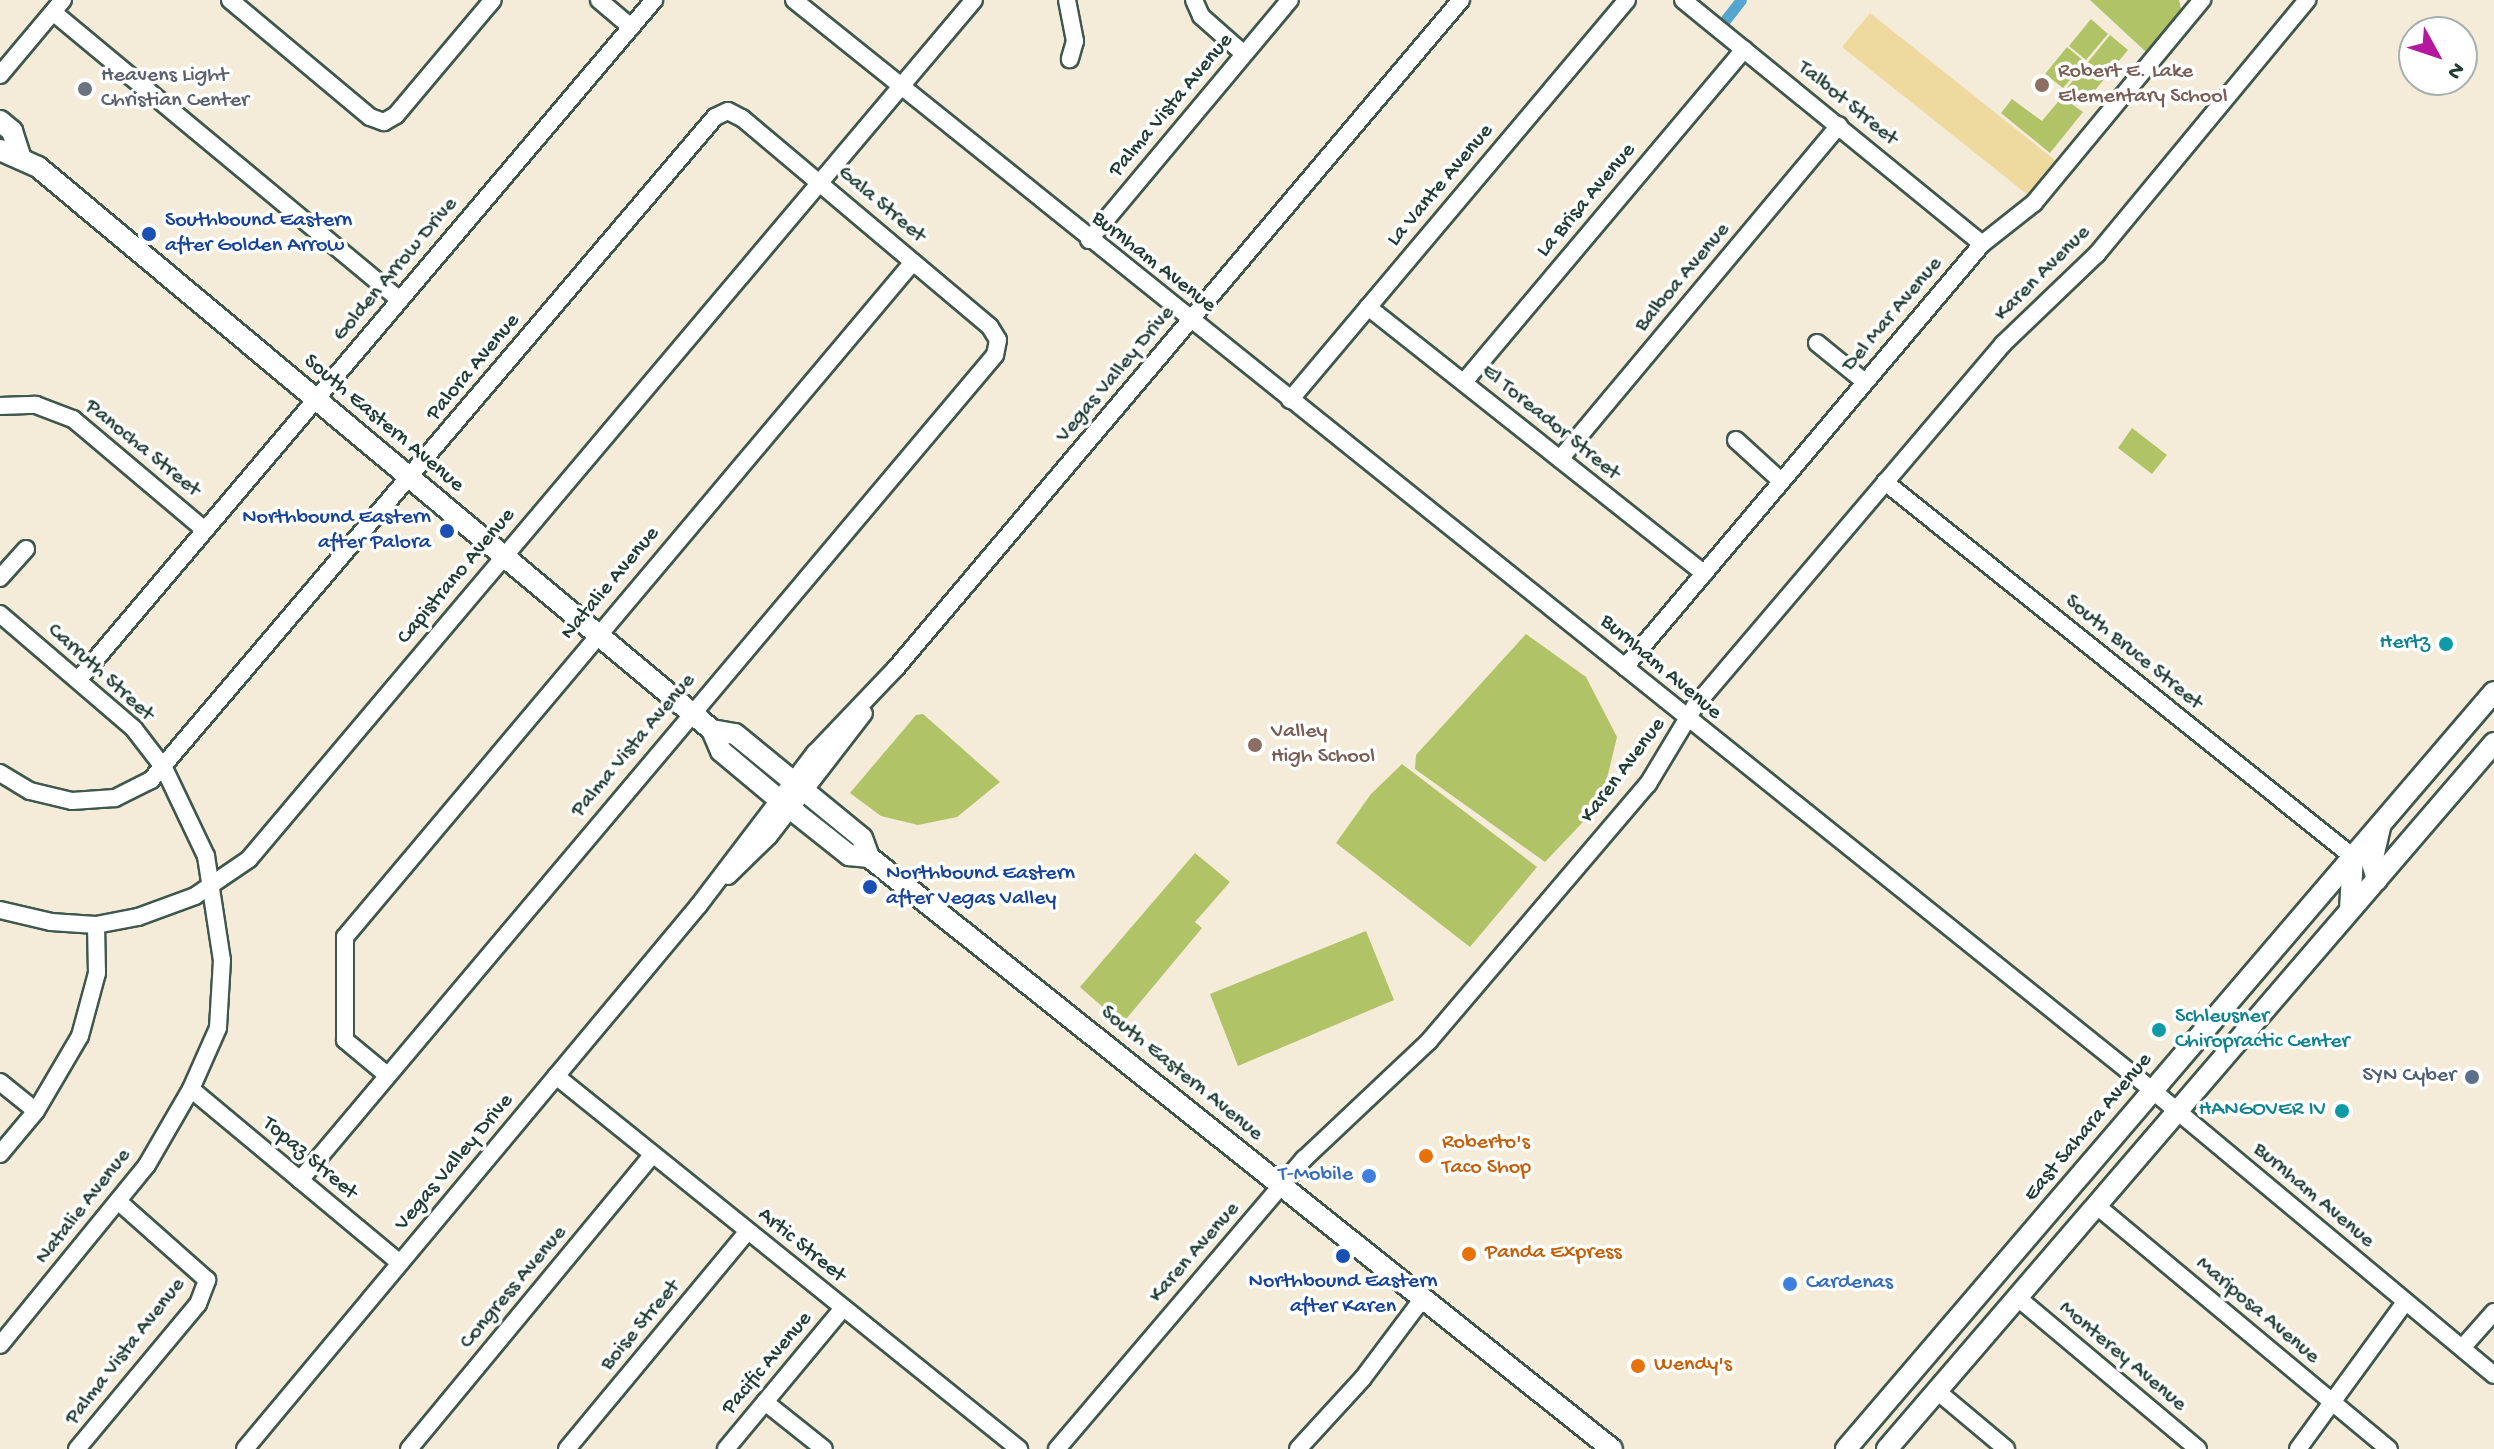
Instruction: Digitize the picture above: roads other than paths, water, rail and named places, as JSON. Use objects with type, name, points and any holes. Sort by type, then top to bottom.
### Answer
[{"type":"main road","name":"South Eastern Avenue","points":[[0,121],[12,131],[21,158]]},
{"type":"main road","name":"South Eastern Avenue","points":[[0,150],[21,158],[316,399],[712,730],[721,751],[784,803],[849,855],[869,857]]},
{"type":"main road","name":"East Sahara Avenue","points":[[1846,1449],[2494,692]]},
{"type":"main road","name":"South Eastern Avenue","points":[[712,730],[735,734],[862,838],[869,857],[1612,1449]]},
{"type":"main road","points":[[1887,1449],[2494,743]]},
{"type":"main road","points":[[2377,880],[2372,862],[2380,825]]},
{"type":"main road","points":[[2350,910],[2353,857]]},
{"type":"main road","points":[[1955,1321],[1980,1341]]},
{"type":"street","points":[[230,0],[370,117],[384,122],[396,115],[493,0]]},
{"type":"street","points":[[599,0],[631,27]]},
{"type":"street","name":"Golden Arrow Drive","points":[[79,679],[654,0]]},
{"type":"street","name":"Capistrano Avenue","points":[[96,925],[163,910],[212,884],[249,859],[974,0]]},
{"type":"street","points":[[1067,0],[1075,41],[1070,59]]},
{"type":"street","points":[[1194,0],[1201,16],[1244,54]]},
{"type":"street","name":"Palma Vista Avenue","points":[[1089,240],[1290,0]]},
{"type":"street","name":"Vegas Valley Drive","points":[[245,1449],[896,668],[1461,0]]},
{"type":"street","name":"La Vante Avenue","points":[[1290,400],[1627,0]]},
{"type":"street","name":"Talbot Street","points":[[1683,0],[1982,244]]},
{"type":"street","name":"Karen Avenue","points":[[1057,1449],[1282,1186],[1429,1041],[1648,784],[1695,706],[2003,344],[2097,254],[2307,0]]},
{"type":"street","name":"Del Mar Avenue","points":[[1625,667],[1982,244],[2034,203],[2200,1]]},
{"type":"street","name":"Burnham Avenue","points":[[804,3],[900,87],[1089,240],[2178,1111],[2494,1375]]},
{"type":"street","points":[[0,75],[58,6],[400,300]]},
{"type":"street","name":"La Brisa Avenue","points":[[1464,382],[1744,49]]},
{"type":"street","name":"Gala Street","points":[[728,111],[820,182],[990,327],[998,340]]},
{"type":"street","name":"Palora Avenue","points":[[0,773],[49,798],[94,801],[115,798],[164,768],[715,117],[728,111]]},
{"type":"street","name":"Balboa Avenue","points":[[1560,459],[1839,125]]},
{"type":"street","name":"Natalie Avenue","points":[[387,1075],[345,1040],[345,937],[913,262]]},
{"type":"street","name":"El Toreador Street","points":[[1368,307],[1704,573]]},
{"type":"street","name":"Palma Vista Avenue","points":[[300,1180],[691,712],[995,355],[998,340]]},
{"type":"street","points":[[1817,343],[1865,382]]},
{"type":"street","name":"Panocha Street","points":[[0,406],[36,405],[73,419],[205,530]]},
{"type":"street","points":[[1736,440],[1781,481]]},
{"type":"street","name":"South Bruce Street","points":[[1885,482],[2353,857]]},
{"type":"street","points":[[0,578],[26,549]]},
{"type":"street","name":"Carruth Street","points":[[0,614],[134,729],[164,768],[183,800],[212,884],[222,960],[218,1028],[191,1089]]},
{"type":"street","points":[[0,910],[51,922],[96,925],[94,996],[80,1036],[36,1111],[0,1154]]},
{"type":"street","name":"Artic Street","points":[[556,1076],[1019,1449]]},
{"type":"street","points":[[0,1082],[36,1111]]},
{"type":"street","name":"Natalie Avenue","points":[[0,1345],[119,1202],[191,1089]]},
{"type":"street","name":"Topaz Street","points":[[191,1089],[400,1263]]},
{"type":"street","name":"Congress Avenue","points":[[409,1449],[652,1155]]},
{"type":"street","name":"Palma Vista Avenue","points":[[77,1449],[198,1304],[207,1280],[119,1202]]},
{"type":"street","name":"Mariposa Avenue","points":[[2097,1206],[2389,1449]]},
{"type":"street","name":"Boise Street","points":[[567,1449],[748,1231]]},
{"type":"street","points":[[1298,1449],[1356,1387],[1423,1298]]},
{"type":"street","name":"Monterey Avenue","points":[[2018,1298],[2198,1449]]},
{"type":"street","points":[[2298,1449],[2334,1404],[2405,1302]]},
{"type":"street","name":"Pacific Avenue","points":[[726,1449],[843,1308]]},
{"type":"street","points":[[2462,1348],[2494,1312]]},
{"type":"street","points":[[1937,1391],[2006,1449]]},
{"type":"street","points":[[765,1402],[824,1449]]},
{"type":"waterway","points":[[1726,19],[1741,0]]},
{"type":"place","name":"Robert E. Lake Elementary School","points":[[2042,85]]},
{"type":"place","name":"Heavens Light Christian Center","points":[[85,89]]},
{"type":"place","name":"Southbound Eastern after Golden Arrow","points":[[149,234]]},
{"type":"place","name":"Northbound Eastern after Palora","points":[[447,531]]},
{"type":"place","name":"Hertz","points":[[2446,644]]},
{"type":"place","name":"Valley High School","points":[[1255,745]]},
{"type":"place","name":"Northbound Eastern after Vegas Valley","points":[[870,887]]},
{"type":"place","name":"Schleusner Chiropractic Center","points":[[2159,1030]]},
{"type":"place","name":"SYN Cyber","points":[[2472,1077]]},
{"type":"place","name":"HANGOVER IV","points":[[2342,1111]]},
{"type":"place","name":"Roberto's Taco Shop","points":[[1426,1156]]},
{"type":"place","name":"T-Mobile","points":[[1369,1176]]},
{"type":"place","name":"Panda Express","points":[[1469,1254]]},
{"type":"place","name":"Northbound Eastern after Karen","points":[[1343,1256]]},
{"type":"place","name":"Cardenas","points":[[1790,1284]]},
{"type":"place","name":"Wendy's","points":[[1638,1366]]}]
